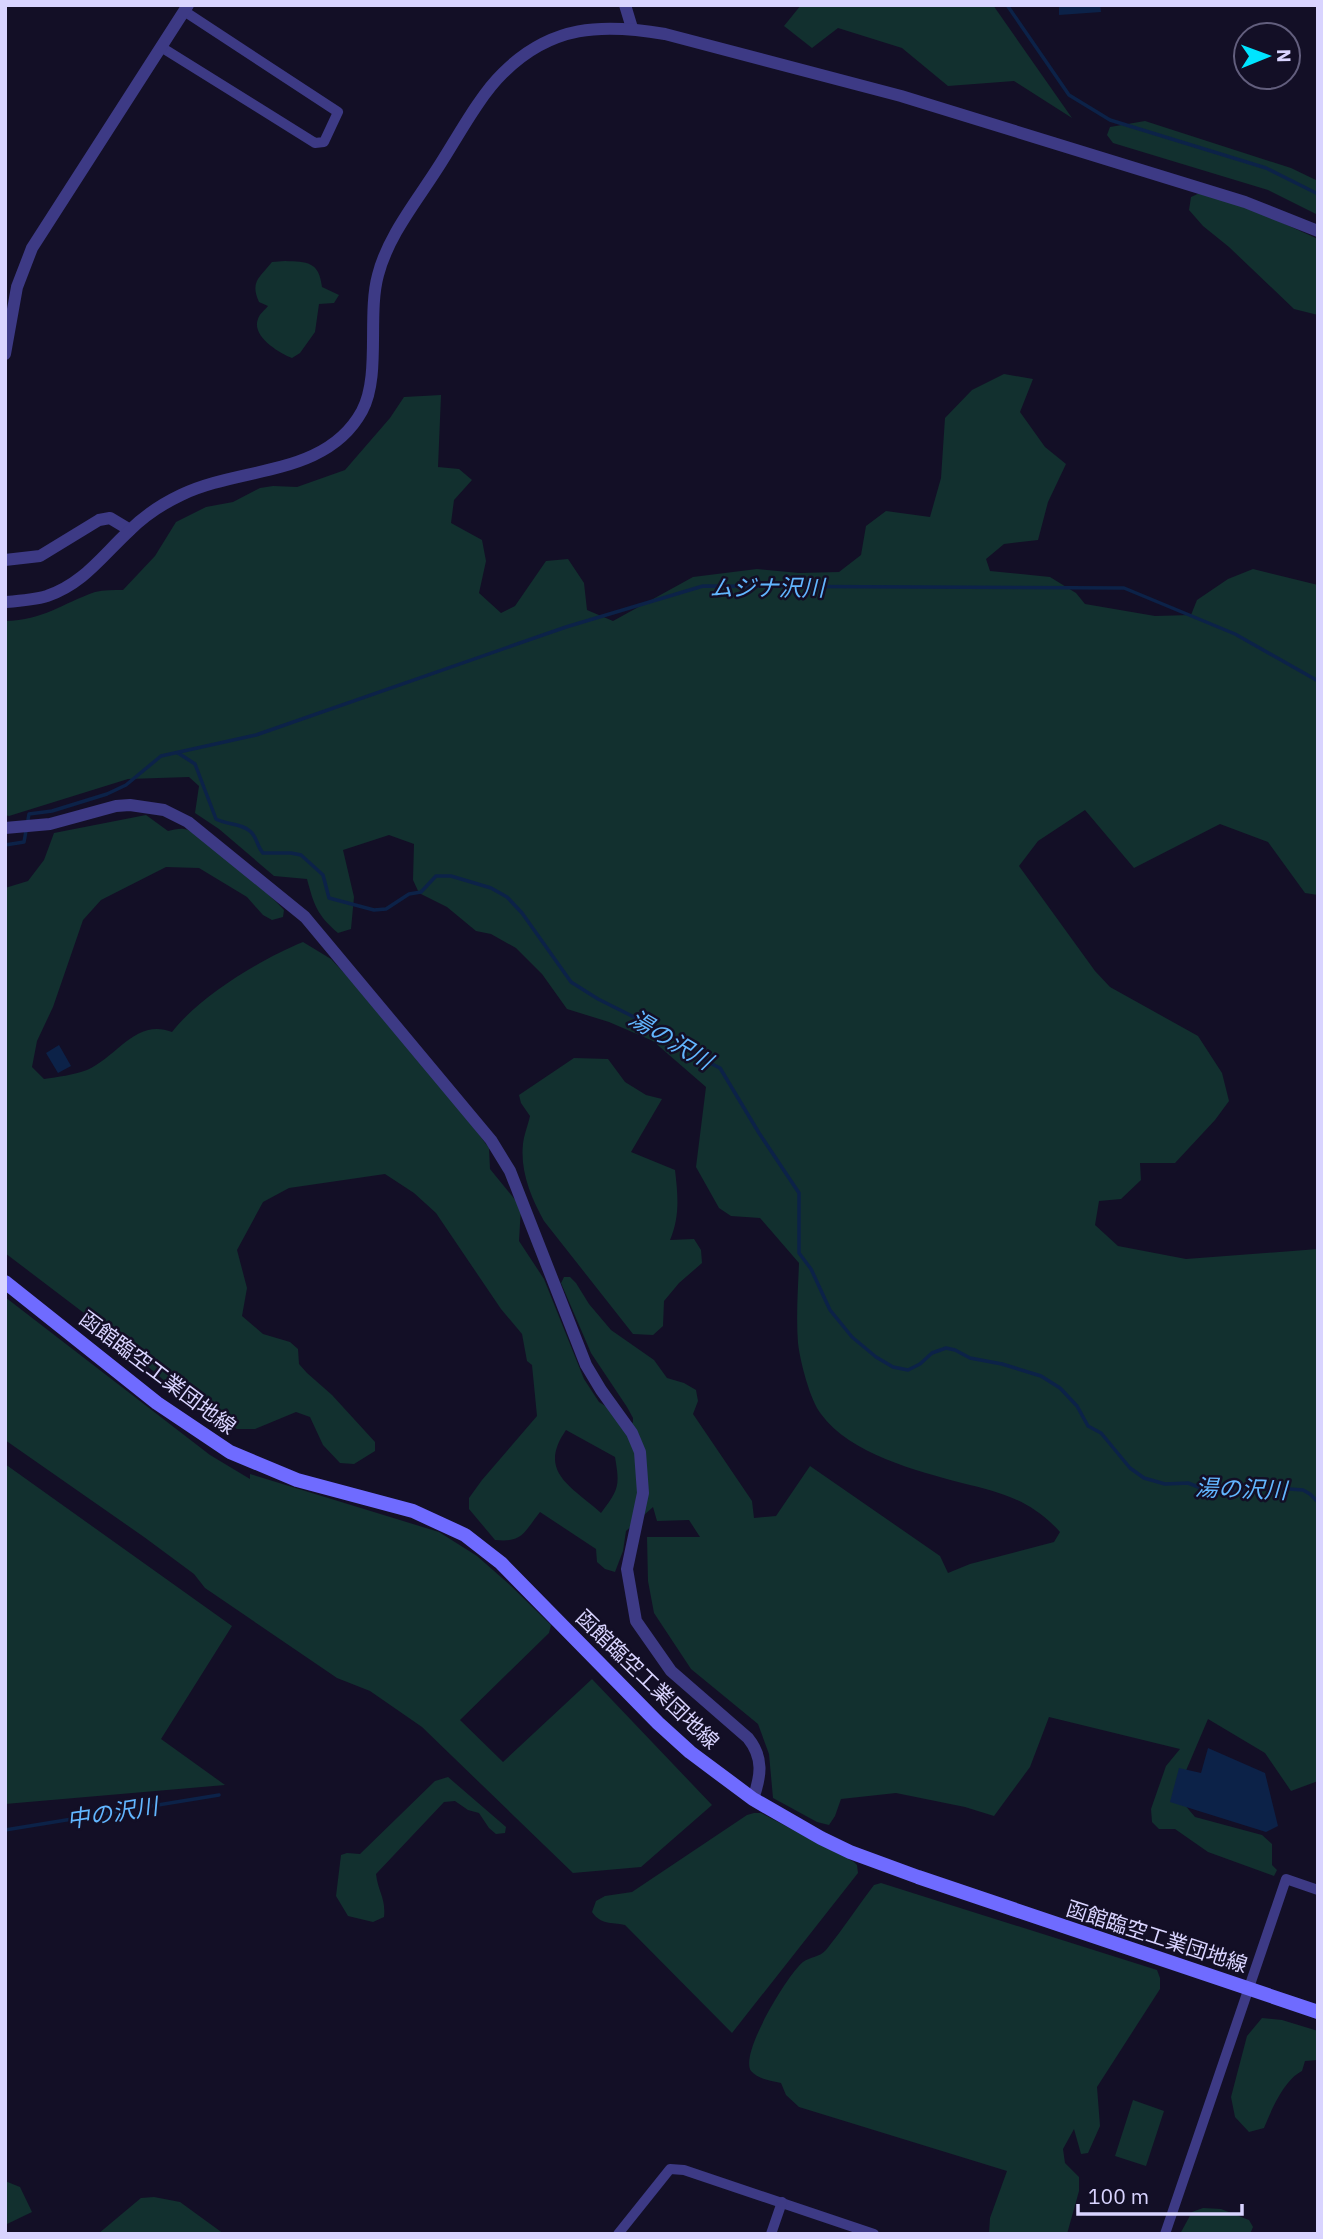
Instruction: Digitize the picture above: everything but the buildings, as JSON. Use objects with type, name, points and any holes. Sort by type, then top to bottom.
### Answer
[{"type":"main road","name":"函館臨空工業団地線","points":[[5,1282],[157,1403],[230,1452],[298,1480],[413,1511],[465,1535],[501,1563],[658,1723],[690,1752],[753,1799],[850,1852],[1318,2012]]},
{"type":"street","points":[[625,5],[632,28]]},
{"type":"street","points":[[5,354],[17,287],[32,248],[186,8],[338,112],[324,142],[315,143],[161,47]]},
{"type":"street","points":[[5,602],[46,597],[71,585],[91,572],[130,530],[164,503],[201,485],[302,462],[325,450],[348,431],[363,409],[369,389],[373,307],[378,275],[399,228],[502,73],[543,43],[565,33],[603,27],[632,28],[665,34],[901,96],[1245,202],[1318,231]]},
{"type":"street","points":[[5,560],[40,555],[99,520],[110,518],[130,530]]},
{"type":"street","points":[[5,828],[50,824],[116,806],[130,805],[164,810],[188,821],[305,917],[491,1140],[510,1171],[586,1365],[632,1433],[640,1452],[643,1493],[627,1569],[636,1621],[671,1671],[757,1748],[760,1781],[753,1799]]},
{"type":"street","points":[[1165,2234],[1286,1879],[1318,1890]]},
{"type":"street","points":[[618,2234],[670,2169],[684,2170],[874,2234]]},
{"type":"street","points":[[771,2234],[782,2202]]},
{"type":"green space","points":[[801,5],[993,5],[1072,118],[1014,81],[948,86],[902,48],[838,28],[812,48],[784,26]]},
{"type":"green space","points":[[1145,121],[1291,168],[1318,181],[1318,215],[1268,190],[1113,143],[1107,135],[1110,127]]},
{"type":"green space","points":[[1202,192],[1263,214],[1318,239],[1318,315],[1294,309],[1203,226],[1189,210],[1191,197]]},
{"type":"green space","points":[[272,262],[311,265],[318,272],[322,287],[339,295],[334,303],[319,304],[315,332],[300,353],[292,358],[267,343],[257,325],[260,315],[268,306],[259,302],[256,295],[257,280]]},
{"type":"green space","points":[[1004,374],[1033,379],[1020,412],[1045,447],[1066,464],[1048,502],[1038,540],[1004,544],[986,559],[990,571],[1050,577],[1076,593],[1085,604],[1155,616],[1191,615],[1197,600],[1228,579],[1253,569],[1318,585],[1318,895],[1305,893],[1268,842],[1220,824],[1134,868],[1085,810],[1038,841],[1019,866],[1095,971],[1110,987],[1198,1036],[1222,1073],[1229,1101],[1175,1163],[1140,1163],[1141,1180],[1121,1199],[1099,1201],[1095,1225],[1118,1246],[1186,1259],[1318,1249],[1318,1781],[1291,1791],[1265,1753],[1208,1719],[1182,1780],[1178,1797],[1195,1817],[1262,1835],[1272,1844],[1272,1865],[1277,1870],[1274,1876],[1208,1852],[1175,1829],[1159,1829],[1152,1822],[1151,1809],[1166,1766],[1180,1749],[1049,1717],[1030,1767],[994,1816],[965,1807],[896,1793],[841,1799],[829,1825],[817,1822],[773,1798],[769,1754],[758,1724],[691,1669],[654,1613],[648,1581],[647,1537],[700,1537],[689,1520],[657,1521],[653,1507],[626,1531],[623,1551],[615,1572],[605,1569],[597,1562],[596,1549],[540,1512],[522,1535],[512,1540],[495,1540],[469,1509],[469,1498],[482,1480],[537,1416],[532,1365],[527,1361],[522,1334],[501,1309],[436,1213],[414,1193],[385,1174],[289,1188],[263,1202],[237,1250],[247,1288],[242,1316],[263,1334],[290,1342],[298,1349],[299,1364],[375,1442],[375,1451],[354,1464],[340,1463],[323,1445],[310,1417],[296,1412],[255,1429],[237,1429],[196,1408],[101,1326],[5,1253],[5,888],[28,881],[44,860],[54,833],[146,815],[168,831],[184,829],[206,840],[284,910],[283,917],[272,920],[263,915],[247,897],[199,868],[166,867],[101,900],[83,920],[53,1007],[37,1041],[32,1067],[44,1079],[87,1070],[137,1034],[159,1029],[172,1032],[198,1005],[232,980],[303,942],[331,959],[375,1006],[489,1148],[490,1169],[521,1207],[519,1241],[544,1279],[584,1379],[599,1402],[633,1423],[627,1407],[591,1353],[561,1283],[564,1277],[570,1277],[576,1283],[589,1304],[611,1330],[654,1360],[667,1378],[696,1390],[698,1401],[693,1414],[752,1501],[754,1518],[776,1516],[810,1466],[940,1556],[948,1573],[970,1564],[1054,1542],[1060,1532],[1027,1505],[1003,1494],[925,1473],[886,1459],[849,1440],[821,1414],[809,1390],[798,1343],[799,1263],[760,1218],[731,1216],[719,1208],[696,1167],[706,1087],[653,1041],[609,1022],[567,1009],[542,974],[516,948],[491,934],[476,931],[447,907],[419,893],[413,880],[414,844],[389,835],[343,850],[354,897],[351,929],[338,933],[317,909],[307,879],[274,876],[219,829],[195,813],[199,786],[189,777],[128,779],[5,815],[5,621],[42,615],[95,592],[123,590],[155,556],[176,522],[206,507],[233,502],[260,488],[297,487],[345,470],[390,418],[404,397],[441,395],[438,467],[459,469],[472,480],[454,500],[451,523],[482,540],[486,561],[479,593],[501,613],[515,606],[546,561],[568,559],[584,583],[587,610],[613,621],[693,577],[757,569],[799,573],[839,572],[861,555],[866,526],[886,511],[930,517],[941,478],[945,418],[972,390]],"holes":[[[566,1430],[615,1457],[617,1487],[601,1513],[569,1486],[556,1468],[558,1445]]]},
{"type":"green space","points":[[574,1058],[608,1059],[625,1082],[646,1095],[662,1099],[631,1152],[675,1170],[677,1214],[670,1240],[694,1239],[701,1250],[702,1263],[679,1283],[664,1301],[663,1326],[653,1335],[633,1334],[544,1221],[527,1184],[523,1154],[530,1116],[519,1095]]},
{"type":"green space","points":[[5,1297],[210,1455],[250,1479],[250,1474],[439,1532],[477,1556],[511,1586],[551,1625],[549,1633],[460,1720],[503,1762],[592,1679],[712,1805],[641,1867],[573,1873],[422,1727],[370,1691],[337,1678],[205,1588],[194,1574],[144,1537],[5,1440]]},
{"type":"green space","points":[[5,1464],[232,1626],[161,1739],[225,1785],[5,1804]]},
{"type":"green space","points":[[448,1777],[506,1827],[505,1833],[496,1834],[479,1813],[468,1810],[455,1801],[444,1802],[376,1874],[384,1905],[384,1917],[373,1922],[348,1916],[336,1896],[341,1855],[360,1854],[435,1781]]},
{"type":"green space","points":[[761,1813],[854,1862],[858,1873],[732,2033],[625,1925],[603,1921],[592,1912],[596,1901],[605,1896],[632,1892],[747,1815]]},
{"type":"green space","points":[[881,1883],[1157,1970],[1160,1989],[1097,2087],[1100,2126],[1088,2153],[1081,2154],[1074,2129],[1063,2149],[1065,2163],[1079,2177],[1079,2191],[1067,2234],[989,2234],[990,2218],[1007,2171],[799,2107],[786,2095],[781,2083],[761,2078],[751,2071],[749,2062],[758,2032],[787,1982],[803,1962],[826,1950],[874,1885]]},
{"type":"green space","points":[[1262,2018],[1282,2020],[1318,2031],[1318,2060],[1305,2061],[1302,2071],[1279,2096],[1264,2128],[1249,2132],[1235,2117],[1231,2097],[1247,2036]]},
{"type":"green space","points":[[1133,2100],[1164,2111],[1146,2166],[1115,2156]]},
{"type":"green space","points":[[5,2181],[20,2187],[32,2212],[5,2225]]},
{"type":"green space","points":[[154,2197],[180,2202],[224,2234],[98,2234],[141,2198]]},
{"type":"green space","points":[[1203,2208],[1221,2209],[1249,2220],[1253,2227],[1250,2234],[1180,2234],[1192,2212]]},
{"type":"water","points":[[1059,5],[1100,5],[1101,12],[1059,15]]},
{"type":"water","points":[[59,1045],[71,1066],[58,1073],[46,1053]]},
{"type":"water","points":[[1208,1748],[1265,1773],[1278,1826],[1266,1832],[1170,1802],[1179,1768],[1201,1773]]},
{"type":"waterway","points":[[1007,5],[1069,95],[1110,120],[1266,168],[1318,194]]},
{"type":"waterway","name":"ムジナ沢川","points":[[5,845],[24,842],[29,814],[52,811],[107,794],[126,785],[161,756],[256,735],[566,627],[703,586],[1124,588],[1235,634],[1318,681]]},
{"type":"waterway","name":"湯の沢川","points":[[178,753],[195,764],[216,819],[247,829],[253,834],[263,853],[301,855],[323,875],[329,898],[374,910],[386,909],[409,894],[421,892],[436,876],[451,876],[491,888],[507,897],[522,913],[571,982],[598,999],[670,1035],[698,1057],[720,1068],[799,1193],[799,1253],[811,1269],[830,1310],[852,1337],[876,1357],[893,1367],[908,1370],[932,1353],[946,1348],[970,1358],[1041,1376],[1060,1388],[1077,1406],[1088,1426],[1101,1433],[1130,1468],[1144,1478],[1165,1484],[1188,1483],[1209,1491],[1276,1488],[1303,1490],[1318,1502]]},
{"type":"waterway","name":"中の沢川","points":[[5,1830],[219,1795]]}]
